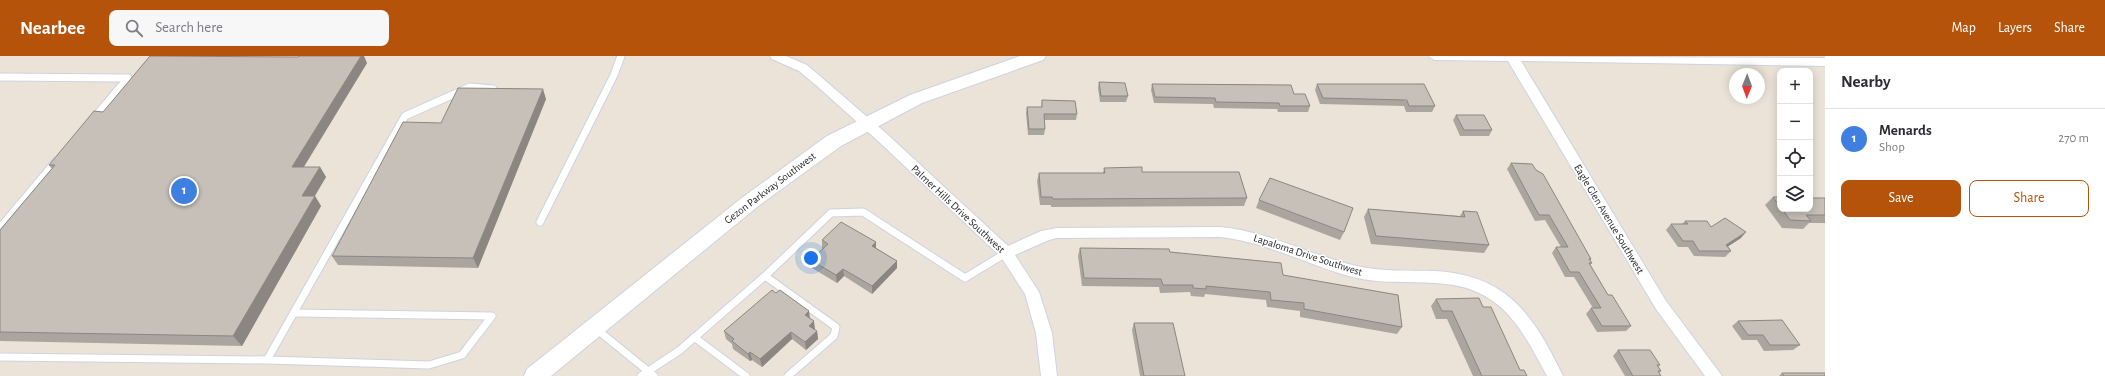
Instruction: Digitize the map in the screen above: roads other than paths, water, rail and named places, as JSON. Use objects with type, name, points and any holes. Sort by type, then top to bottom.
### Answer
[{"type":"main road","name":"Gezon Parkway Southwest","points":[[536,376],[791,171],[834,141],[865,124],[922,97],[1037,56]]},
{"type":"street","name":"Palmer Hills Drive Southwest","points":[[776,56],[803,68],[865,124],[882,137],[1006,253],[1032,292],[1044,333],[1049,376]]},
{"type":"street","points":[[1434,56],[1825,62]]},
{"type":"street","name":"Eagle Glen Avenue Southwest","points":[[1512,57],[1661,305],[1714,376]]},
{"type":"street","name":"Lapaloma Drive Southwest","points":[[1006,253],[1046,235],[1057,233],[1229,232],[1267,240],[1358,272],[1382,276],[1450,278],[1471,282],[1492,291],[1514,308],[1526,323],[1555,376]]},
{"type":"lane","points":[[540,222],[614,75],[621,56]]},
{"type":"lane","points":[[0,77],[128,78],[91,122]]},
{"type":"lane","points":[[267,360],[405,116],[470,87],[500,89]]},
{"type":"lane","points":[[0,228],[63,154]]},
{"type":"lane","points":[[644,373],[680,350],[764,276],[830,213],[863,212],[965,278],[1006,253]]},
{"type":"lane","points":[[764,276],[836,327],[834,336],[788,376]]},
{"type":"lane","points":[[0,357],[267,360],[429,365],[462,355],[492,316],[294,313]]},
{"type":"lane","points":[[595,328],[644,373],[654,376]]},
{"type":"lane","points":[[694,337],[746,376]]},
{"type":"place","name":"Menards","points":[[184,191]]}]
